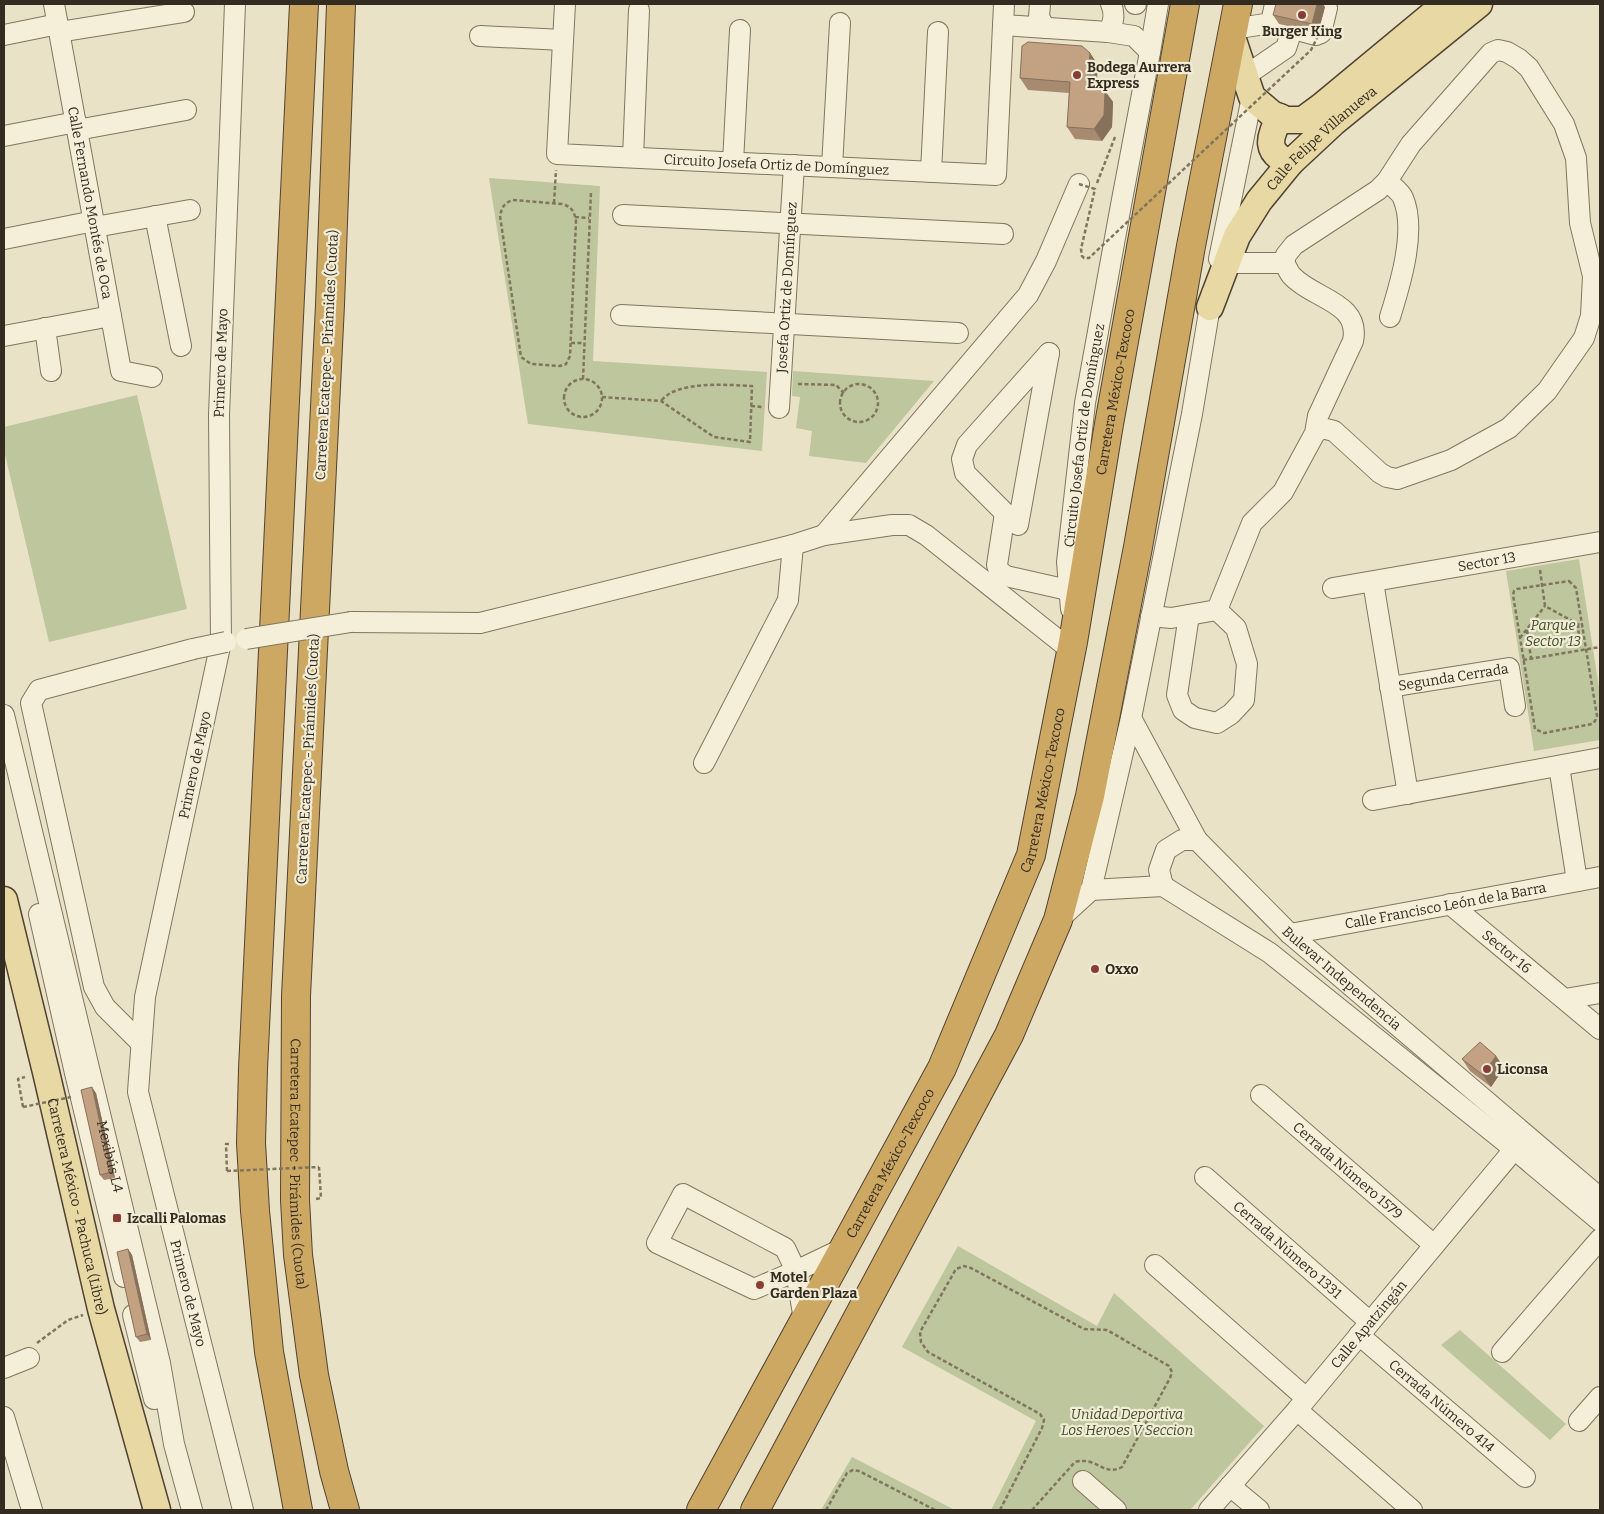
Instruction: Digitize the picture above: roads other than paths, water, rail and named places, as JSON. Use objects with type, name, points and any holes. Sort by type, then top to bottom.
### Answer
[{"type":"highway","points":[[298,1510],[269,1352],[255,1211],[251,1143],[304,4]]},
{"type":"highway","name":"Carretera Ecatepec - Pirámides (Cuota)","points":[[341,4],[330,305],[296,996],[295,1200],[298,1255],[314,1375],[334,1470],[345,1510]]},
{"type":"highway","name":"Carretera México-Texcoco","points":[[701,1510],[942,1068],[1031,855],[1073,646],[1075,592],[1109,424],[1185,4]]},
{"type":"highway","points":[[755,1510],[1009,1035],[1058,920],[1090,796],[1137,557],[1191,246],[1234,23]]},
{"type":"highway","points":[[764,1510],[770,1482]]},
{"type":"main road","name":"Calle Felipe Villanueva","points":[[1248,86],[1272,114],[1286,120],[1302,120],[1322,106],[1443,4]]},
{"type":"main road","name":"Calle Felipe Villanueva","points":[[1210,307],[1237,236],[1259,201],[1290,164],[1334,122],[1479,4]]},
{"type":"main road","points":[[1234,23],[1248,86]]},
{"type":"main road","points":[[1280,117],[1271,134],[1270,142],[1273,152],[1281,160],[1290,164]]},
{"type":"main road","name":"Carretera México - Pachuca (Libre)","points":[[5,908],[101,1309],[157,1510]]},
{"type":"street","name":"Calle Fernando Montés de Oca","points":[[54,4],[121,371],[152,377]]},
{"type":"street","name":"Primero de Mayo","points":[[234,4],[219,416],[221,642],[145,997],[138,1092],[243,1510]]},
{"type":"street","points":[[480,36],[563,40],[565,4]]},
{"type":"street","name":"Circuito Josefa Ortiz de Domínguez","points":[[563,40],[557,154],[996,175],[1004,4]]},
{"type":"street","points":[[1040,4],[1039,17],[1045,28]]},
{"type":"street","points":[[1108,32],[1112,26],[1114,10],[1111,4]]},
{"type":"street","name":"Circuito Josefa Ortiz de Domínguez","points":[[1075,592],[1067,562],[1085,403],[1158,4]]},
{"type":"street","points":[[1234,23],[1278,18],[1316,35],[1319,34],[1323,25],[1327,8],[1322,4]]},
{"type":"street","points":[[633,157],[639,10]]},
{"type":"street","points":[[4,35],[184,12]]},
{"type":"street","points":[[1058,920],[1091,890],[1130,718],[1192,414],[1248,86],[1286,48],[1289,39],[1278,18]]},
{"type":"street","points":[[832,167],[840,23]]},
{"type":"street","points":[[1003,25],[1108,32],[1134,36],[1150,52]]},
{"type":"street","points":[[733,162],[740,30]]},
{"type":"street","points":[[931,172],[938,32]]},
{"type":"street","points":[[1217,610],[1252,523],[1283,492],[1315,433],[1318,416],[1353,341],[1355,331],[1349,314],[1292,276],[1284,263],[1286,255],[1294,245],[1378,190],[1387,181],[1410,144],[1490,53],[1498,50],[1507,52],[1529,68],[1564,124],[1576,158],[1580,223],[1593,276],[1591,316],[1584,338],[1547,391],[1509,428],[1451,460],[1397,479],[1380,473],[1334,431],[1322,428],[1315,433]]},
{"type":"street","points":[[4,136],[186,110]]},
{"type":"street","name":"Josefa Ortiz de Domínguez","points":[[779,408],[794,165]]},
{"type":"street","points":[[1387,181],[1403,197],[1410,231],[1399,287],[1390,317]]},
{"type":"street","points":[[824,535],[1028,295],[1087,187]]},
{"type":"street","points":[[4,238],[190,210]]},
{"type":"street","points":[[623,215],[1003,234]]},
{"type":"street","points":[[155,216],[181,346]]},
{"type":"street","points":[[1226,263],[1284,263]]},
{"type":"street","points":[[4,336],[111,316]]},
{"type":"street","points":[[621,316],[958,333]]},
{"type":"street","points":[[44,328],[51,370]]},
{"type":"street","points":[[1049,352],[1018,525],[1005,513],[964,473],[962,459],[967,445],[1049,352]]},
{"type":"street","points":[[1005,513],[996,565],[999,572],[1006,576],[1075,592]]},
{"type":"street","points":[[141,1043],[105,1007],[94,987],[31,703],[39,690],[193,649],[351,622],[480,623],[793,545],[824,535],[892,525],[909,525],[926,535],[1073,646]]},
{"type":"street","name":"Sector 13","points":[[1333,588],[1600,542]]},
{"type":"street","points":[[704,763],[788,600],[793,545]]},
{"type":"street","points":[[1373,582],[1408,794]]},
{"type":"street","points":[[1151,616],[1171,618],[1217,610]]},
{"type":"street","points":[[1190,615],[1176,695],[1182,710],[1195,718],[1217,723],[1231,714],[1244,700],[1247,664],[1236,628],[1217,610]]},
{"type":"street","name":"Segunda Cerrada","points":[[1390,687],[1516,664],[1515,706]]},
{"type":"street","name":"Mexibús L4","points":[[4,715],[158,1353],[174,1444],[192,1510]]},
{"type":"street","name":"Bulevar Independencia","points":[[1130,718],[1197,840],[1290,934],[1520,1142],[1600,1221]]},
{"type":"street","points":[[1373,800],[1600,758]]},
{"type":"street","name":"Mexibús L4","points":[[4,761],[75,1073],[181,1510]]},
{"type":"street","points":[[1559,766],[1577,881]]},
{"type":"street","points":[[1091,890],[1163,886],[1159,870],[1166,850],[1182,840],[1197,840]]},
{"type":"street","name":"Calle Francisco León de la Barra","points":[[1290,934],[1600,877]]},
{"type":"street","name":"Bulevar Independencia","points":[[1163,886],[1270,953],[1520,1142],[1600,1198]]},
{"type":"street","name":"Sector 16","points":[[1450,904],[1600,1029]]},
{"type":"street","points":[[1565,999],[1600,993]]},
{"type":"street","name":"Cerrada Número 1579","points":[[1261,1095],[1434,1245]]},
{"type":"street","name":"Calle Apatzingán","points":[[1209,1510],[1301,1404],[1520,1142]]},
{"type":"street","name":"Cerrada Número 1331","points":[[1206,1177],[1365,1328]]},
{"type":"street","points":[[804,1320],[796,1271],[785,1248],[683,1194],[657,1243],[754,1289],[796,1271],[844,1248]]},
{"type":"street","points":[[1502,1352],[1600,1239]]},
{"type":"street","points":[[1154,1265],[1412,1510]]},
{"type":"street","name":"Cerrada Número 414","points":[[1365,1328],[1525,1477]]},
{"type":"street","points":[[4,1368],[29,1358]]},
{"type":"street","points":[[1579,1421],[1600,1397]]},
{"type":"street","points":[[4,1417],[32,1510]]},
{"type":"street","points":[[1083,1481],[1116,1510]]},
{"type":"street","points":[[1230,1486],[1259,1510]]},
{"type":"place","name":"Burger King","points":[[1302,15]]},
{"type":"place","name":"Bodega Aurrera Express","points":[[1077,75]]},
{"type":"place","name":"Oxxo","points":[[1095,969]]},
{"type":"place","name":"Liconsa","points":[[1487,1069]]},
{"type":"place","name":"Izcalli Palomas","points":[[117,1218]]},
{"type":"place","name":"Motel Garden Plaza","points":[[760,1285]]},
{"type":"park label","name":"Parque Sector 13","points":[[1553,634]]},
{"type":"park label","name":"Unidad Deportiva Los Heroes V Seccion","points":[[1127,1422]]}]
